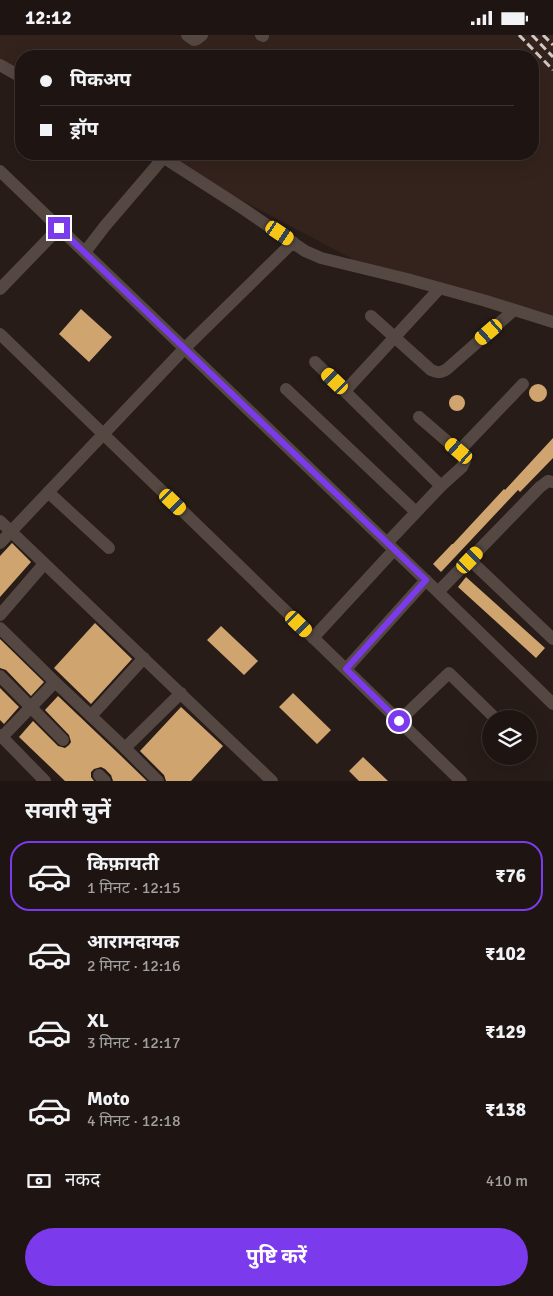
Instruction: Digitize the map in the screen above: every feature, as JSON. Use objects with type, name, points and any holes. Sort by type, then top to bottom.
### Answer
[{"type":"street","points":[[187,35],[194,40],[202,35]]},
{"type":"street","points":[[0,65],[15,74]]},
{"type":"street","points":[[85,252],[157,160]]},
{"type":"street","points":[[169,160],[306,251],[321,258],[440,288],[553,322]]},
{"type":"street","points":[[0,171],[553,704]]},
{"type":"street","points":[[0,289],[59,228]]},
{"type":"street","points":[[0,543],[185,348],[293,242]]},
{"type":"street","points":[[344,391],[440,288]]},
{"type":"street","points":[[371,316],[431,370],[439,373],[443,372],[514,310]]},
{"type":"street","points":[[0,334],[461,781]]},
{"type":"street","points":[[315,362],[440,486]]},
{"type":"street","points":[[459,451],[523,384]]},
{"type":"street","points":[[286,389],[416,512]]},
{"type":"street","points":[[313,638],[416,512],[440,486],[464,465],[465,458],[459,451],[420,417]]},
{"type":"street","points":[[438,592],[540,487],[548,481],[553,482]]},
{"type":"street","points":[[48,492],[109,548]]},
{"type":"street","points":[[0,521],[272,781]]},
{"type":"street","points":[[470,560],[553,639]]},
{"type":"street","points":[[0,615],[44,563]]},
{"type":"street","points":[[346,669],[426,580]]},
{"type":"street","points":[[0,628],[158,781]]},
{"type":"street","points":[[91,716],[144,658]]},
{"type":"street","points":[[399,721],[448,673],[487,710]]},
{"type":"street","points":[[0,676],[63,740]]},
{"type":"street","points":[[45,781],[1,736],[55,682]]},
{"type":"street","points":[[125,748],[181,693]]},
{"type":"shaded area","points":[[0,35],[553,35],[553,325],[375,271],[166,160],[539,160],[539,50],[15,50],[15,79],[0,71]]},
{"type":"building","points":[[81,309],[112,337],[89,362],[59,334]]},
{"type":"building","points":[[538,384],[544,387],[547,393],[544,399],[538,402],[532,399],[529,393],[532,387]]},
{"type":"building","points":[[457,395],[463,397],[465,403],[463,409],[457,411],[451,409],[449,403],[451,397]]},
{"type":"building","points":[[553,438],[553,458],[520,492],[518,490],[441,572],[433,564]]},
{"type":"building","points":[[12,543],[31,562],[0,597],[0,556]]},
{"type":"building","points":[[466,577],[545,648],[536,658],[458,587]]},
{"type":"building","points":[[95,623],[132,659],[91,704],[54,668]]},
{"type":"building","points":[[221,626],[258,661],[244,675],[207,640]]},
{"type":"building","points":[[0,639],[44,682],[31,696],[6,670],[0,668]]},
{"type":"building","points":[[0,688],[19,707],[4,724],[0,720]]},
{"type":"building","points":[[293,693],[331,730],[317,744],[279,707]]},
{"type":"building","points":[[58,696],[147,781],[113,781],[111,775],[101,767],[91,772],[91,777],[94,781],[65,781],[19,737],[33,721],[58,746],[65,748],[69,745],[71,742],[69,735],[45,710]]},
{"type":"building","points":[[181,707],[223,746],[191,781],[166,781],[164,775],[140,751]]},
{"type":"building","points":[[363,757],[388,781],[359,781],[349,771]]},
{"type":"railway","points":[[519,35],[534,50]]},
{"type":"railway","points":[[532,35],[553,57]]},
{"type":"railway","points":[[543,35],[553,45]]},
{"type":"railway","points":[[539,56],[553,70]]},
{"type":"route","points":[[59,228],[426,580],[346,669],[399,721]]}]
